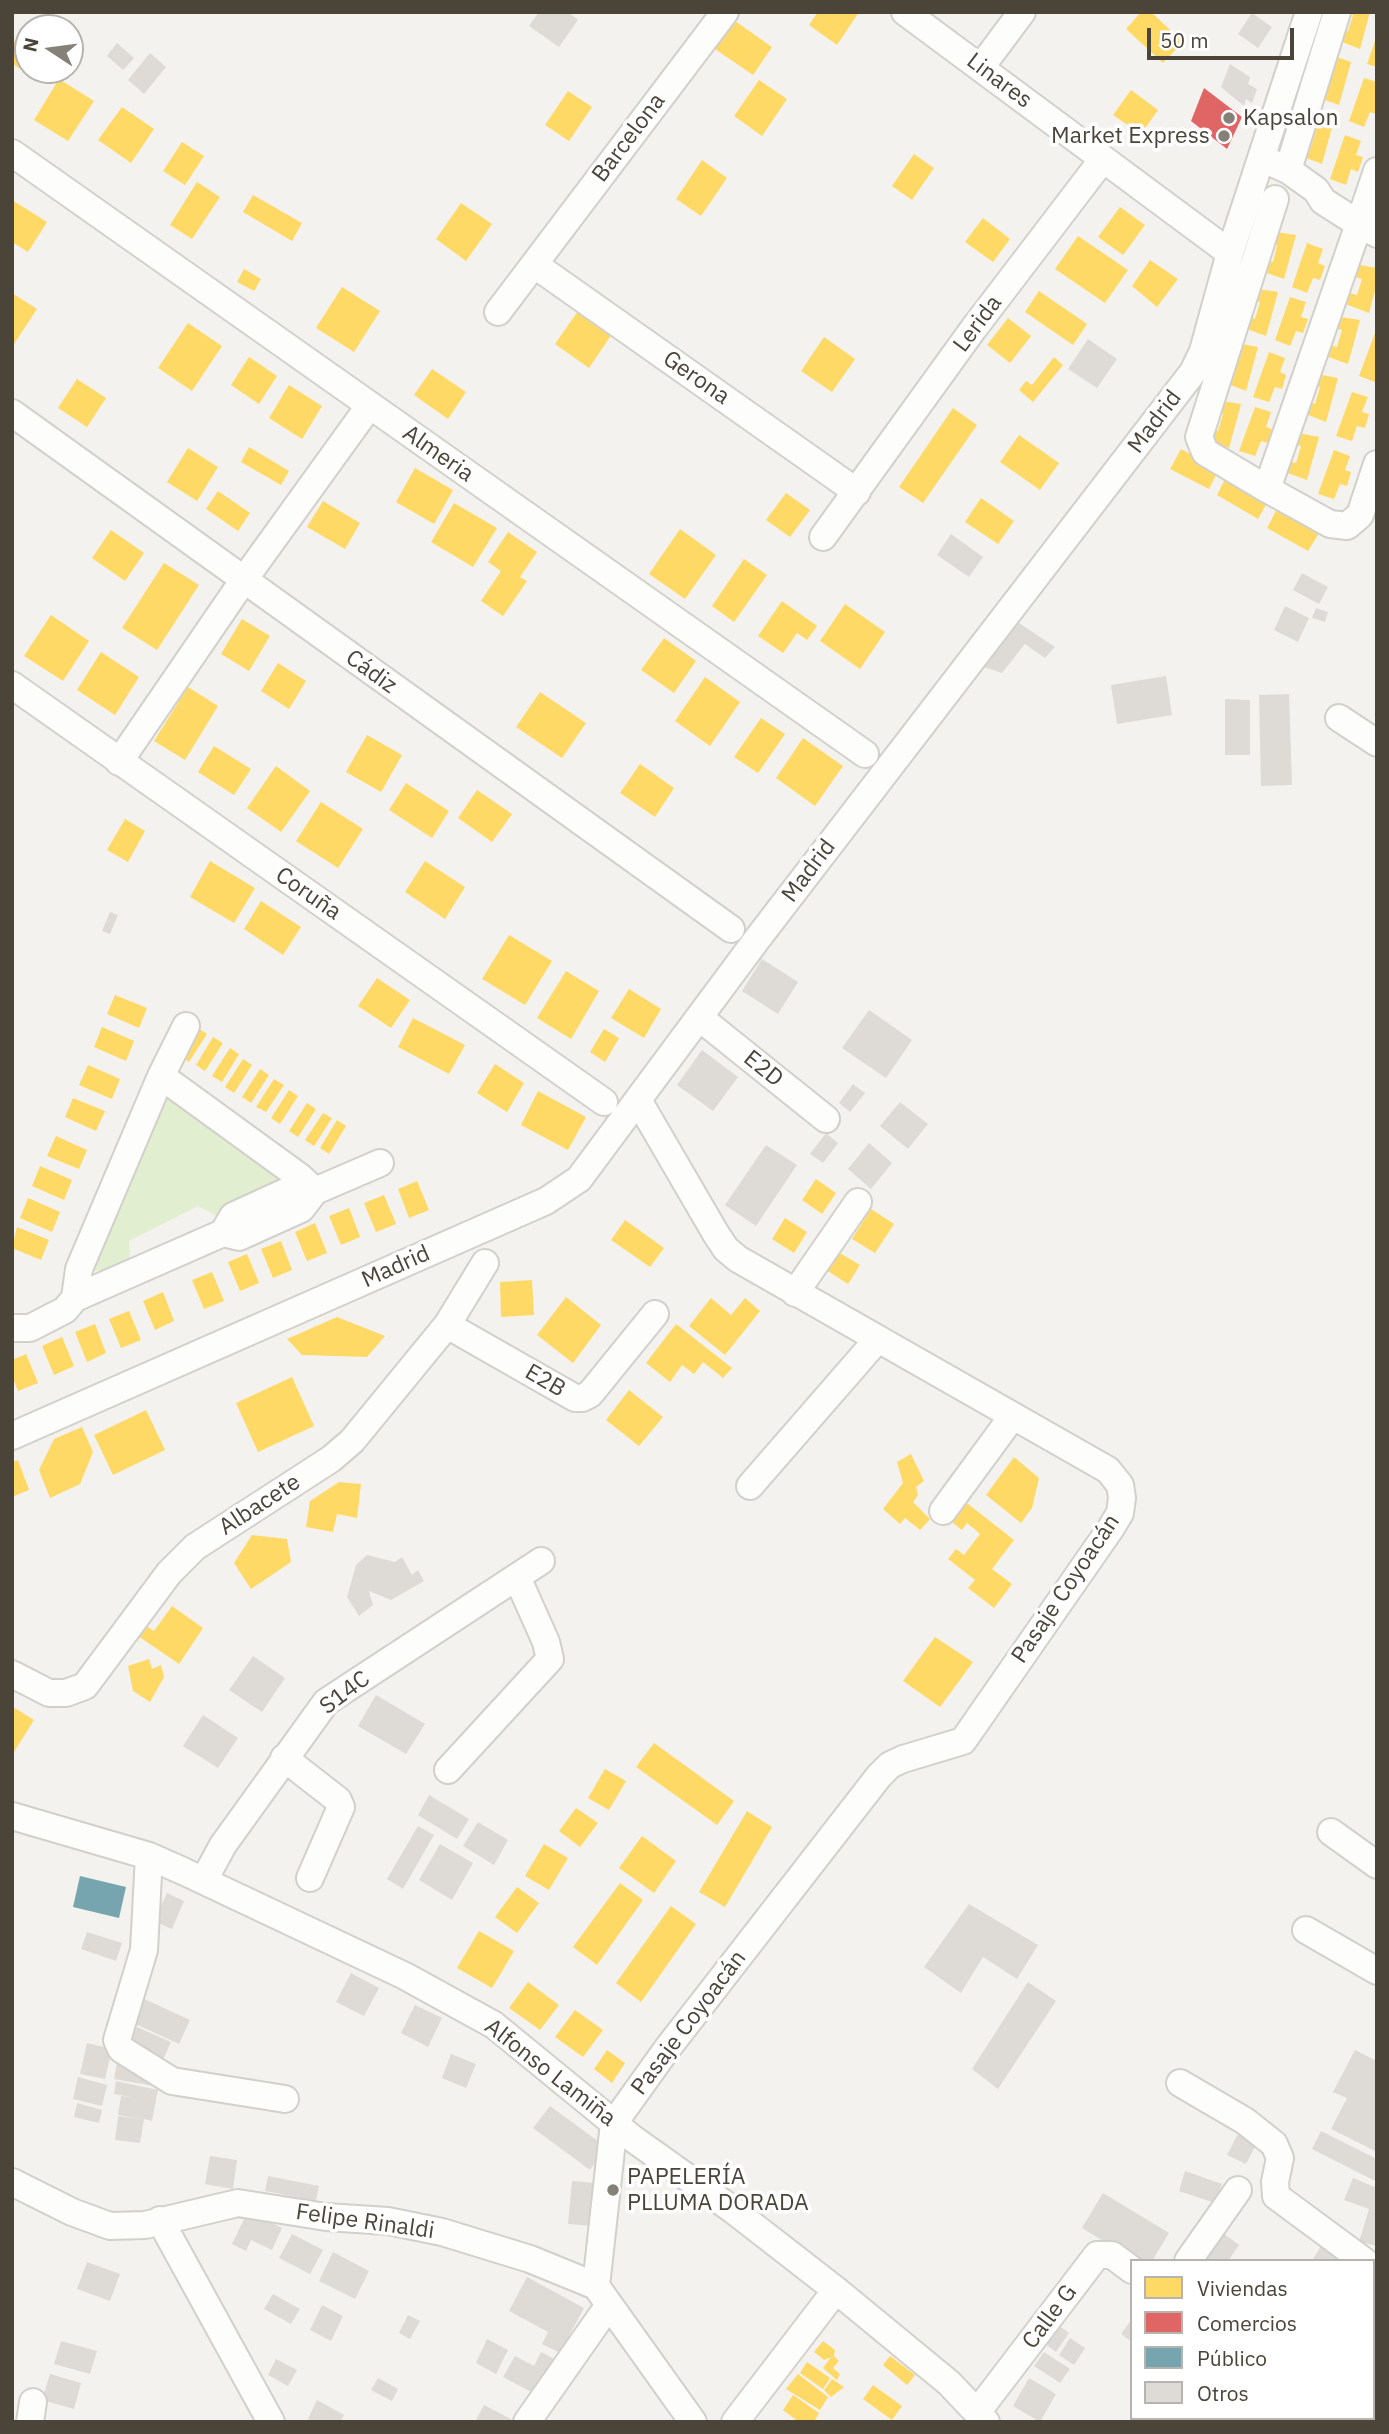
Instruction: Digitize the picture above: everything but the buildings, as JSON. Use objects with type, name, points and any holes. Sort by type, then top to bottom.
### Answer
[{"type":"street","name":"Barcelona","points":[[498,312],[725,12]]},
{"type":"street","name":"Linares","points":[[905,12],[1195,224],[1230,253]]},
{"type":"street","points":[[981,67],[1022,12]]},
{"type":"street","name":"Madrid","points":[[12,1436],[556,1196],[579,1180],[790,895],[1193,372],[1203,351],[1230,253],[1262,196],[1261,158],[1309,12]]},
{"type":"street","points":[[1289,170],[1336,12]]},
{"type":"street","name":"Almeria","points":[[12,153],[864,754]]},
{"type":"street","points":[[1261,158],[1289,170],[1316,190],[1323,201],[1368,229]]},
{"type":"street","name":"Lerida","points":[[823,537],[974,328],[1103,159]]},
{"type":"street","points":[[1267,489],[1368,229],[1377,171]]},
{"type":"street","points":[[1323,201],[1311,204],[1262,196],[1199,437],[1205,453],[1330,524],[1347,526],[1360,515],[1377,464]]},
{"type":"street","name":"Gerona","points":[[535,265],[857,492]]},
{"type":"street","points":[[119,762],[243,581],[370,405]]},
{"type":"street","name":"Cádiz","points":[[12,413],[731,929]]},
{"type":"street","name":"Coruña","points":[[12,686],[604,1102]]},
{"type":"street","points":[[1339,718],[1377,743]]},
{"type":"street","name":"E2D","points":[[700,1018],[826,1119]]},
{"type":"street","points":[[75,1298],[79,1269],[161,1076],[186,1027]]},
{"type":"street","points":[[161,1076],[300,1177],[315,1192]]},
{"type":"street","name":"Pasaje Coyoacán","points":[[614,2123],[667,2049],[879,1776],[890,1765],[903,1759],[963,1741],[1120,1513],[1120,1485],[1108,1470],[795,1293],[726,1249],[638,1100]]},
{"type":"street","points":[[12,1326],[26,1313],[59,1295],[75,1298],[223,1233],[233,1216],[292,1189],[315,1192],[380,1163]]},
{"type":"street","points":[[795,1293],[858,1202]]},
{"type":"street","name":"Albacete","points":[[12,1674],[33,1688],[49,1693],[66,1693],[85,1686],[169,1573],[195,1547],[331,1459],[352,1441],[447,1325],[485,1263]]},
{"type":"street","name":"E2B","points":[[447,1325],[575,1398],[582,1398],[590,1394],[655,1314]]},
{"type":"street","points":[[750,1486],[877,1340]]},
{"type":"street","points":[[943,1511],[1012,1417]]},
{"type":"street","name":"S14C","points":[[204,1880],[223,1844],[326,1702],[541,1561]]},
{"type":"street","points":[[448,1770],[550,1660],[546,1642],[517,1577]]},
{"type":"street","points":[[284,1758],[338,1800],[341,1807],[310,1878]]},
{"type":"street","name":"Alfonso Lamiña","points":[[12,1816],[149,1856],[405,1976],[495,2025],[614,2123],[836,2290],[949,2383],[982,2417]]},
{"type":"street","points":[[1331,1832],[1377,1866]]},
{"type":"street","points":[[149,1856],[144,1950],[117,2040],[121,2049],[172,2081],[285,2099]]},
{"type":"street","points":[[1306,1930],[1377,1971]]},
{"type":"street","points":[[1180,2084],[1245,2121],[1274,2144],[1280,2158],[1275,2182],[1276,2196],[1361,2259]]},
{"type":"street","points":[[527,2422],[602,2296],[614,2123]]},
{"type":"street","name":"Felipe Rinaldi","points":[[12,2182],[72,2212],[110,2225],[145,2225],[239,2203],[326,2217],[388,2221],[442,2232],[530,2259],[602,2296]]},
{"type":"street","points":[[1189,2259],[1238,2190]]},
{"type":"street","points":[[160,2220],[271,2422]]},
{"type":"street","name":"Calle G","points":[[982,2417],[1097,2255],[1112,2255],[1130,2268]]},
{"type":"street","points":[[735,2422],[836,2290]]},
{"type":"street","points":[[602,2296],[693,2422]]},
{"type":"green space","points":[[167,1083],[300,1172],[221,1218],[198,1206],[129,1241],[130,1259],[101,1272],[92,1270]]},
{"type":"place","name":"Kapsalon","points":[[1229,118]]},
{"type":"place","name":"Market Express","points":[[1224,136]]},
{"type":"place","name":"PAPELERÍA PLLUMA DORADA","points":[[613,2190]]}]
